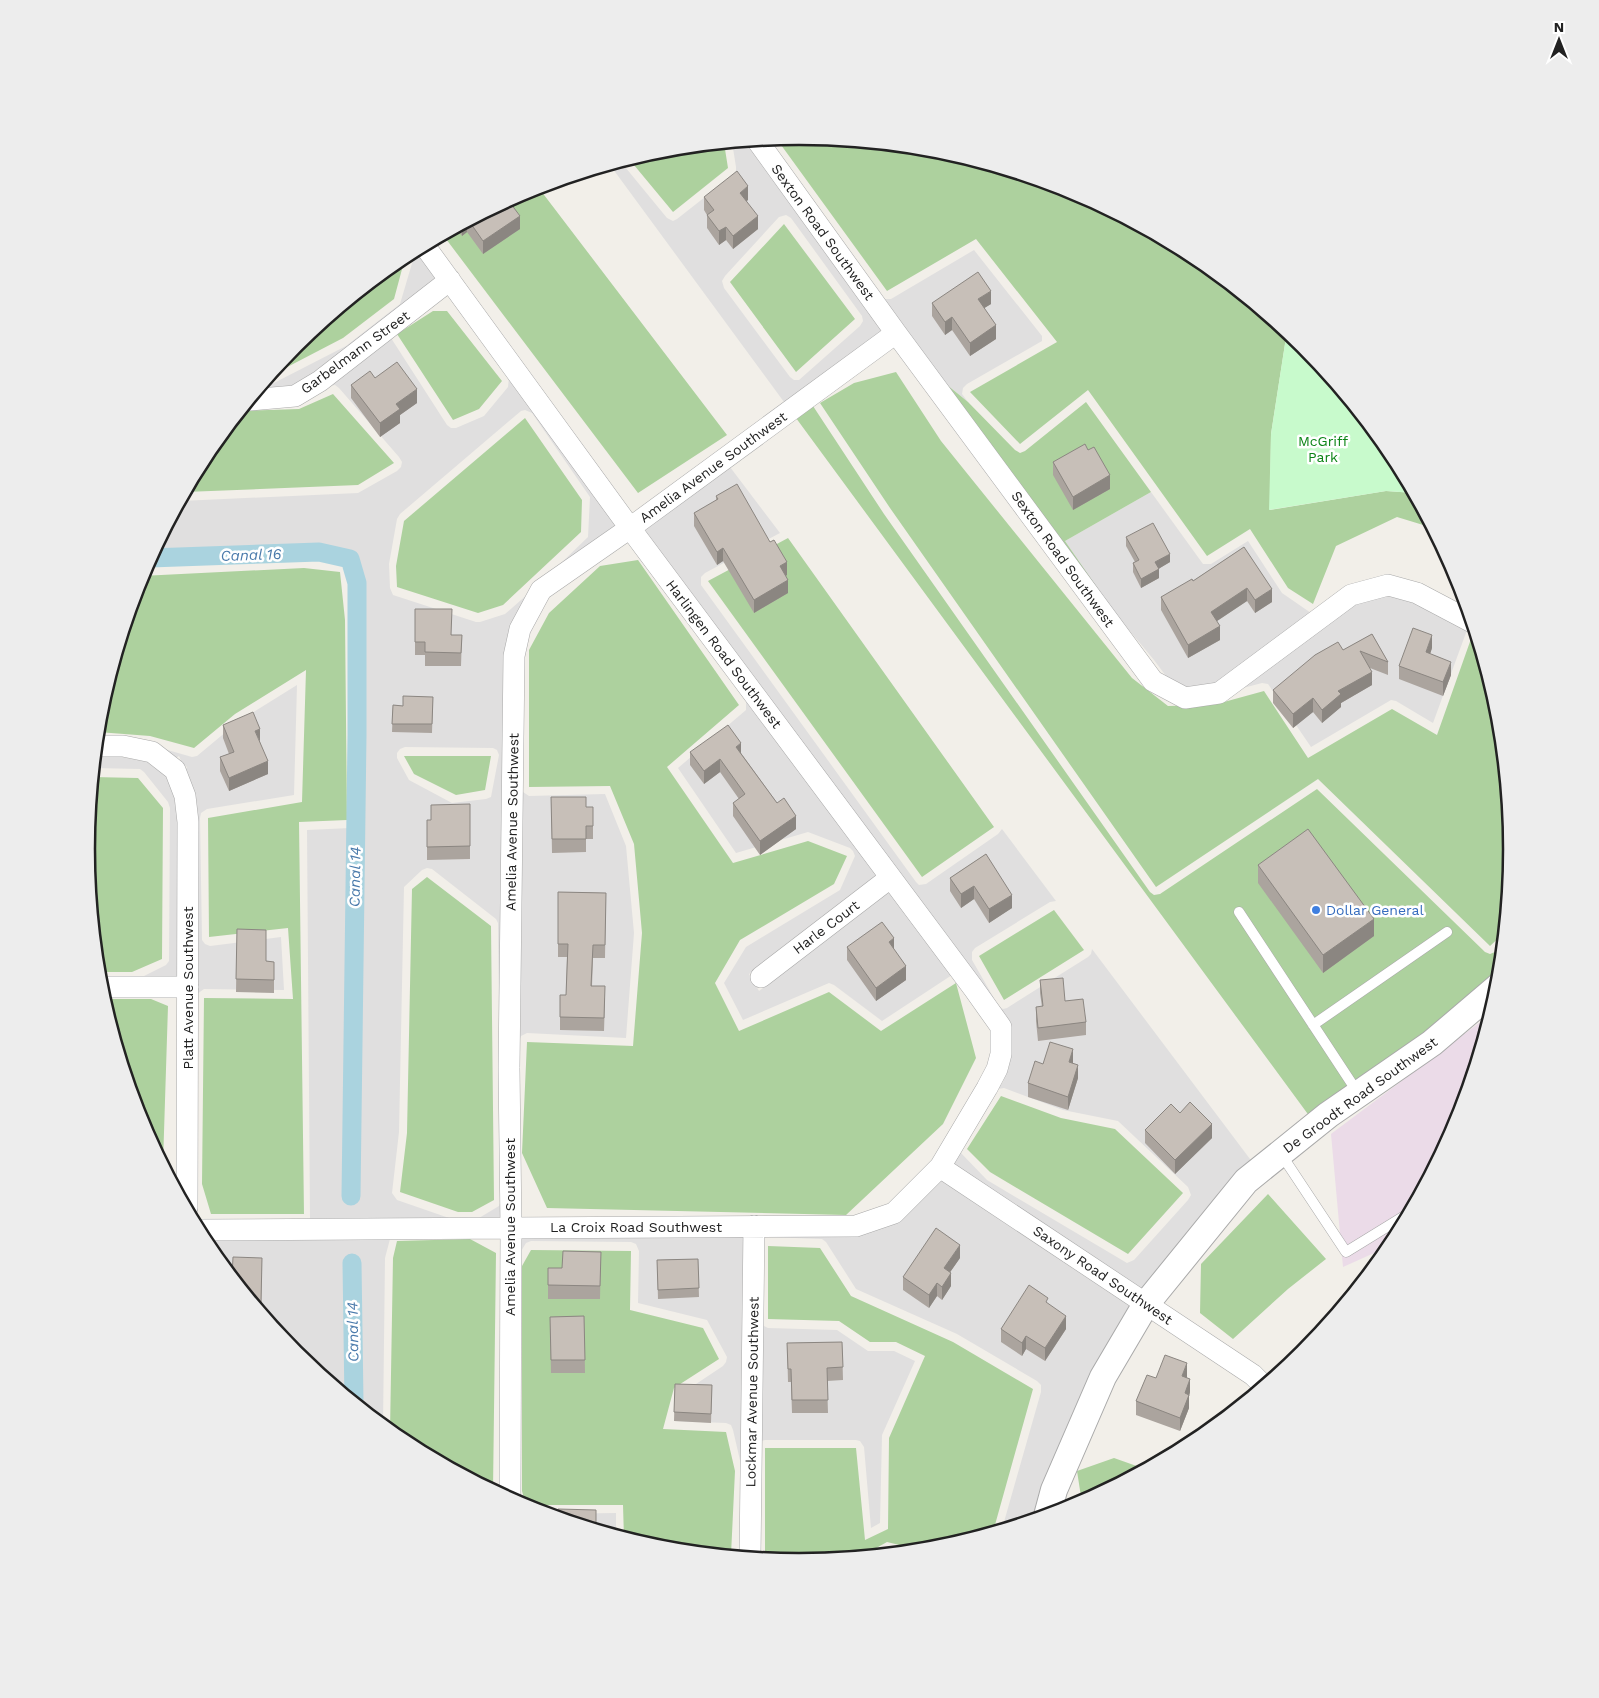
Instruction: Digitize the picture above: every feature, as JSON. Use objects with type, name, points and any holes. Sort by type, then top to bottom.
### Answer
[{"type":"street","name":"Sexton Road Southwest","points":[[761,146],[896,333],[1153,682],[1185,698],[1219,694],[1351,595],[1388,585],[1417,593],[1465,618]]},
{"type":"street","name":"Harlingen Road Southwest","points":[[428,251],[630,528],[1001,1027],[1001,1054],[997,1069]]},
{"type":"street","name":"Garbelmann Street","points":[[258,399],[294,396],[320,381],[450,280]]},
{"type":"street","name":"Amelia Avenue Southwest","points":[[510,1491],[511,1228],[509,1068],[514,656],[520,629],[541,590],[630,528],[896,333]]},
{"type":"street","name":"Platt Avenue Southwest","points":[[103,746],[123,746],[152,752],[174,770],[185,796],[188,822],[187,1197]]},
{"type":"street","name":"Harle Court","points":[[761,977],[890,878]]},
{"type":"street","points":[[109,987],[188,987]]},
{"type":"street","name":"De Groodt Road Southwest","points":[[1049,1507],[1054,1490],[1103,1377],[1146,1304],[1246,1181],[1328,1115],[1432,1043],[1488,995]]},
{"type":"street","name":"La Croix Road Southwest","points":[[208,1230],[856,1226],[894,1213],[940,1167],[997,1069]]},
{"type":"street","name":"Saxony Road Southwest","points":[[940,1167],[1260,1382]]},
{"type":"street","name":"Lockmar Avenue Southwest","points":[[750,1552],[754,1226]]},
{"type":"lane","points":[[1239,912],[1358,1094]]},
{"type":"lane","points":[[1313,1025],[1447,932]]},
{"type":"lane","points":[[1281,1153],[1346,1252],[1398,1219]]},
{"type":"shaded area","points":[[750,146],[883,330],[784,402],[614,170],[625,167],[667,218],[673,221],[733,175],[736,167],[733,148]],"holes":[[[786,215],[791,218],[862,316],[863,321],[860,326],[799,380],[794,380],[724,288],[722,281],[779,217]]]},
{"type":"shaded area","points":[[974,250],[1042,336],[1042,341],[967,384],[963,388],[962,394],[968,402],[946,384],[884,299],[891,299]]},
{"type":"shaded area","points":[[420,256],[437,278],[315,372],[292,386],[267,388],[269,385],[346,346],[400,304],[413,260]]},
{"type":"shaded area","points":[[391,338],[447,425],[451,428],[456,428],[484,416],[508,387],[509,377],[616,525],[558,566],[588,537],[590,497],[532,413],[525,410],[521,411],[400,514],[397,519],[389,564],[390,588],[393,595],[476,622],[505,614],[529,593],[512,624],[502,1217],[479,1218],[499,1206],[501,1200],[498,923],[496,919],[432,869],[427,868],[422,870],[404,887],[399,1132],[392,1193],[397,1200],[449,1218],[310,1219],[307,830],[350,828],[354,825],[355,820],[353,620],[347,568],[344,564],[303,559],[155,567],[187,501],[358,493],[401,467],[402,462],[399,457],[335,385],[329,386]],"holes":[[[405,747],[493,748],[497,750],[499,755],[491,797],[452,803],[409,780],[397,758],[397,753]]]},
{"type":"shaded area","points":[[730,467],[780,533],[705,573],[701,577],[701,585],[916,882],[919,885],[926,884],[998,834],[1002,829],[1056,901],[1050,902],[975,948],[972,952],[972,960],[999,1007],[1007,1008],[1088,957],[1092,949],[1253,1163],[1144,1291],[953,1164],[960,1152],[987,1180],[1127,1263],[1134,1260],[1191,1195],[1188,1187],[1118,1121],[1063,1110],[1004,1088],[998,1089],[1009,1066],[1010,1054],[644,530]]},
{"type":"shaded area","points":[[1151,492],[1203,564],[1211,564],[1248,541],[1282,593],[1311,613],[1216,683],[1186,688],[1166,676],[1114,612],[1065,541]]},
{"type":"shaded area","points":[[1388,595],[1414,603],[1467,630],[1433,723],[1396,701],[1391,700],[1311,747],[1268,684],[1262,683],[1243,688],[1354,605]]},
{"type":"shaded area","points":[[730,678],[877,876],[749,974],[759,991],[889,892],[952,975],[882,1021],[829,983],[743,1020],[724,983],[746,947],[840,890],[855,856],[850,848],[808,832],[736,853],[678,768],[746,710],[746,702]]},
{"type":"shaded area","points":[[297,685],[294,795],[207,809],[201,813],[200,818],[202,940],[210,946],[281,937],[284,990],[204,989],[197,994],[185,771],[187,767],[182,763],[179,756],[176,758],[164,749],[192,757],[197,756],[239,721]]},
{"type":"shaded area","points":[[101,757],[122,757],[148,762],[167,776],[176,799],[179,823],[179,977],[142,977],[166,965],[169,961],[170,808],[168,802],[140,769],[100,768]]},
{"type":"shaded area","points":[[523,792],[529,796],[605,794],[626,846],[634,933],[626,1038],[527,1033],[521,1036],[520,1039]]},
{"type":"shaded area","points":[[1482,1020],[1467,1075],[1450,1119],[1410,1201],[1377,1252],[1343,1267],[1331,1134]]},
{"type":"shaded area","points":[[941,1180],[1133,1307],[1040,1511],[1004,1523],[1041,1392],[1041,1385],[1037,1381],[957,1334],[856,1289],[826,1242],[822,1239],[763,1238],[763,1236],[856,1236]]},
{"type":"shaded area","points":[[745,1236],[742,1469],[731,1425],[726,1423],[674,1421],[681,1394],[723,1366],[727,1357],[707,1320],[638,1303],[639,1251],[636,1244],[631,1242],[531,1241],[526,1243],[520,1253],[520,1238]]},
{"type":"shaded area","points":[[390,1239],[385,1258],[383,1417],[335,1379],[301,1347],[270,1314],[214,1240]]},
{"type":"shaded area","points":[[762,1325],[768,1328],[837,1330],[868,1351],[894,1351],[915,1361],[882,1435],[880,1523],[871,1528],[864,1447],[860,1441],[761,1441]]},
{"type":"shaded area","points":[[616,1513],[616,1529],[573,1516],[567,1514]]},
{"type":"green space","points":[[781,145],[846,146],[891,151],[937,158],[982,169],[1026,182],[1069,198],[1111,217],[1152,239],[1191,263],[1228,290],[1286,339],[1271,434],[1270,510],[1386,491],[1407,493],[1425,526],[1397,517],[1336,546],[1313,604],[1288,588],[1250,529],[1207,556],[1088,390],[1020,444],[970,392],[1057,342],[976,239],[887,291]]},
{"type":"green space","points":[[725,149],[728,168],[673,212],[634,165],[662,158]]},
{"type":"green space","points":[[543,193],[727,435],[638,493],[446,239],[488,217]]},
{"type":"green space","points":[[784,224],[855,319],[796,372],[730,282]]},
{"type":"green space","points":[[403,267],[394,299],[343,338],[285,368],[335,319]]},
{"type":"green space","points":[[433,311],[447,311],[502,381],[479,409],[453,420],[397,334]]},
{"type":"green space","name":"McGriff Park","points":[[1286,339],[1329,384],[1358,420],[1407,493],[1386,491],[1269,510],[1271,434]]},
{"type":"green space","points":[[896,372],[941,441],[1132,678],[1168,706],[1213,705],[1264,691],[1308,758],[1392,709],[1437,735],[1471,638],[1480,667],[1498,757],[1504,849],[1498,938],[1490,946],[1318,779],[1156,887],[890,508],[820,403],[854,383]]},
{"type":"green space","points":[[946,384],[968,402],[1020,453],[1086,402],[1151,492],[1065,541],[1112,609]]},
{"type":"green space","points":[[333,394],[394,463],[358,485],[192,492],[248,411],[299,409]]},
{"type":"green space","points":[[813,406],[884,514],[1150,892],[1154,895],[1160,894],[1317,789],[1485,952],[1490,954],[1496,951],[1491,981],[1427,1035],[1310,1117],[796,418]]},
{"type":"green space","points":[[525,418],[582,500],[581,532],[503,605],[478,613],[397,587],[396,566],[404,521]]},
{"type":"green space","points":[[788,538],[994,827],[922,877],[708,581]]},
{"type":"green space","points":[[638,560],[739,705],[667,767],[733,863],[808,841],[847,856],[834,884],[740,940],[715,983],[739,1031],[829,992],[881,1031],[956,983],[976,1058],[943,1124],[846,1215],[547,1208],[522,1153],[527,1042],[633,1046],[642,933],[634,844],[610,786],[529,787],[529,650],[549,613],[600,566]]},
{"type":"green space","points":[[304,568],[340,572],[345,620],[347,820],[299,822],[304,1214],[211,1214],[202,1184],[204,998],[293,999],[288,928],[209,937],[208,818],[302,802],[306,670],[235,714],[194,748],[150,736],[105,733],[119,667],[132,623],[151,576]]},
{"type":"green space","points":[[404,756],[491,756],[485,790],[456,795],[414,774]]},
{"type":"green space","points":[[99,777],[138,778],[163,808],[162,959],[132,972],[107,972],[101,941],[95,849]]},
{"type":"green space","points":[[427,877],[491,926],[494,1200],[472,1212],[458,1212],[400,1192],[407,1133],[412,889]]},
{"type":"green space","points":[[1054,910],[1084,950],[1004,1000],[979,956]]},
{"type":"green space","points":[[112,999],[151,999],[168,1006],[163,1151],[132,1075]]},
{"type":"green space","points":[[1001,1096],[1061,1118],[1115,1129],[1183,1193],[1128,1254],[990,1172],[967,1149]]},
{"type":"green space","points":[[1268,1194],[1326,1259],[1288,1289],[1233,1339],[1200,1313],[1201,1264]]},
{"type":"green space","points":[[470,1239],[496,1253],[493,1483],[447,1459],[390,1422],[393,1258],[397,1241]]},
{"type":"green space","points":[[768,1246],[820,1248],[851,1296],[953,1342],[1033,1389],[995,1525],[937,1540],[901,1545],[887,1542],[875,1549],[800,1554],[765,1553],[765,1448],[856,1448],[865,1540],[888,1529],[889,1438],[925,1356],[896,1342],[870,1342],[839,1321],[768,1319]]},
{"type":"green space","points":[[531,1250],[631,1251],[630,1310],[703,1328],[719,1359],[674,1388],[663,1429],[726,1432],[735,1471],[731,1550],[662,1540],[624,1531],[623,1505],[543,1505],[524,1497],[522,1491],[522,1266]]},
{"type":"green space","points":[[1114,1458],[1138,1467],[1081,1495],[1077,1471]]},
{"type":"building","points":[[737,171],[748,186],[740,193],[758,216],[733,236],[726,227],[719,231],[707,215],[714,210],[704,197]]},
{"type":"building","points":[[512,206],[520,216],[483,241],[472,226]]},
{"type":"building","points":[[978,272],[991,291],[978,299],[996,325],[970,343],[952,317],[945,322],[932,303]]},
{"type":"building","points":[[397,362],[417,389],[396,404],[400,409],[380,423],[351,385],[370,371],[375,378]]},
{"type":"building","points":[[1085,444],[1088,450],[1094,447],[1110,475],[1073,497],[1053,462]]},
{"type":"building","points":[[737,484],[770,542],[774,540],[787,562],[780,566],[788,580],[754,600],[723,548],[717,552],[694,513],[718,499],[716,496]]},
{"type":"building","points":[[1153,523],[1170,554],[1155,562],[1159,569],[1141,579],[1133,563],[1139,560],[1126,537]]},
{"type":"building","points":[[1244,547],[1272,589],[1255,600],[1247,588],[1211,612],[1220,626],[1188,645],[1161,597],[1192,579],[1193,581]]},
{"type":"building","points":[[415,609],[452,609],[451,635],[462,635],[461,653],[425,652],[425,642],[415,642]]},
{"type":"building","points":[[1413,628],[1432,635],[1426,652],[1451,662],[1443,682],[1399,666]]},
{"type":"building","points":[[1372,634],[1388,662],[1360,651],[1372,672],[1338,691],[1341,694],[1322,710],[1313,698],[1293,714],[1273,690],[1315,655],[1338,642],[1343,650]]},
{"type":"building","points":[[403,696],[433,697],[432,724],[392,724],[393,705],[403,706]]},
{"type":"building","points":[[253,712],[260,729],[255,731],[268,761],[229,778],[220,757],[234,752],[223,725]]},
{"type":"building","points":[[728,725],[741,743],[736,747],[777,803],[784,798],[796,816],[760,841],[733,803],[745,794],[720,759],[704,771],[690,752]]},
{"type":"building","points":[[551,797],[586,797],[586,807],[593,807],[593,826],[586,826],[586,839],[552,839]]},
{"type":"building","points":[[470,804],[470,846],[427,847],[427,820],[431,820],[431,805]]},
{"type":"building","name":"Dollar General","points":[[1308,829],[1374,919],[1323,955],[1258,865]]},
{"type":"building","points":[[986,854],[1012,895],[989,909],[974,886],[961,894],[950,878]]},
{"type":"building","points":[[558,892],[606,893],[605,945],[593,945],[591,986],[605,986],[604,1018],[560,1017],[560,995],[566,995],[568,944],[558,944]]},
{"type":"building","points":[[882,922],[894,938],[889,942],[906,966],[876,988],[847,947]]},
{"type":"building","points":[[237,929],[266,930],[266,961],[274,962],[274,980],[236,979]]},
{"type":"building","points":[[1063,978],[1065,1001],[1083,999],[1086,1022],[1038,1028],[1036,1007],[1043,1006],[1040,980]]},
{"type":"building","points":[[1050,1042],[1073,1049],[1069,1062],[1078,1065],[1068,1097],[1028,1083],[1035,1061],[1043,1064]]},
{"type":"building","points":[[1190,1102],[1212,1124],[1175,1160],[1145,1130],[1171,1104],[1180,1113]]},
{"type":"building","points":[[936,1228],[960,1245],[944,1268],[951,1273],[942,1287],[937,1283],[929,1295],[903,1277]]},
{"type":"building","points":[[563,1251],[601,1252],[600,1286],[548,1285],[548,1268],[562,1268]]},
{"type":"building","points":[[233,1257],[262,1258],[261,1302],[241,1278],[233,1266]]},
{"type":"building","points":[[698,1259],[699,1288],[658,1290],[657,1260]]},
{"type":"building","points":[[1029,1285],[1048,1298],[1046,1302],[1066,1316],[1045,1348],[1026,1336],[1022,1343],[1001,1329]]},
{"type":"building","points":[[584,1316],[585,1360],[551,1360],[550,1317]]},
{"type":"building","points":[[842,1342],[843,1367],[827,1368],[828,1400],[792,1400],[791,1369],[788,1369],[787,1343]]},
{"type":"building","points":[[1165,1355],[1187,1363],[1182,1376],[1190,1379],[1185,1393],[1189,1395],[1180,1418],[1136,1401],[1147,1375],[1156,1378]]},
{"type":"building","points":[[675,1384],[712,1385],[711,1414],[674,1412]]},
{"type":"building","points":[[558,1510],[596,1510],[596,1523],[573,1516]]},
{"type":"waterway","name":"Canal 14","points":[[159,558],[319,552],[350,559],[357,583],[351,1196]]},
{"type":"waterway","name":"Canal 14","points":[[352,1263],[354,1394]]},
{"type":"place","name":"Dollar General","points":[[1316,910]]},
{"type":"water label","name":"Canal 16","points":[[251,555]]}]
